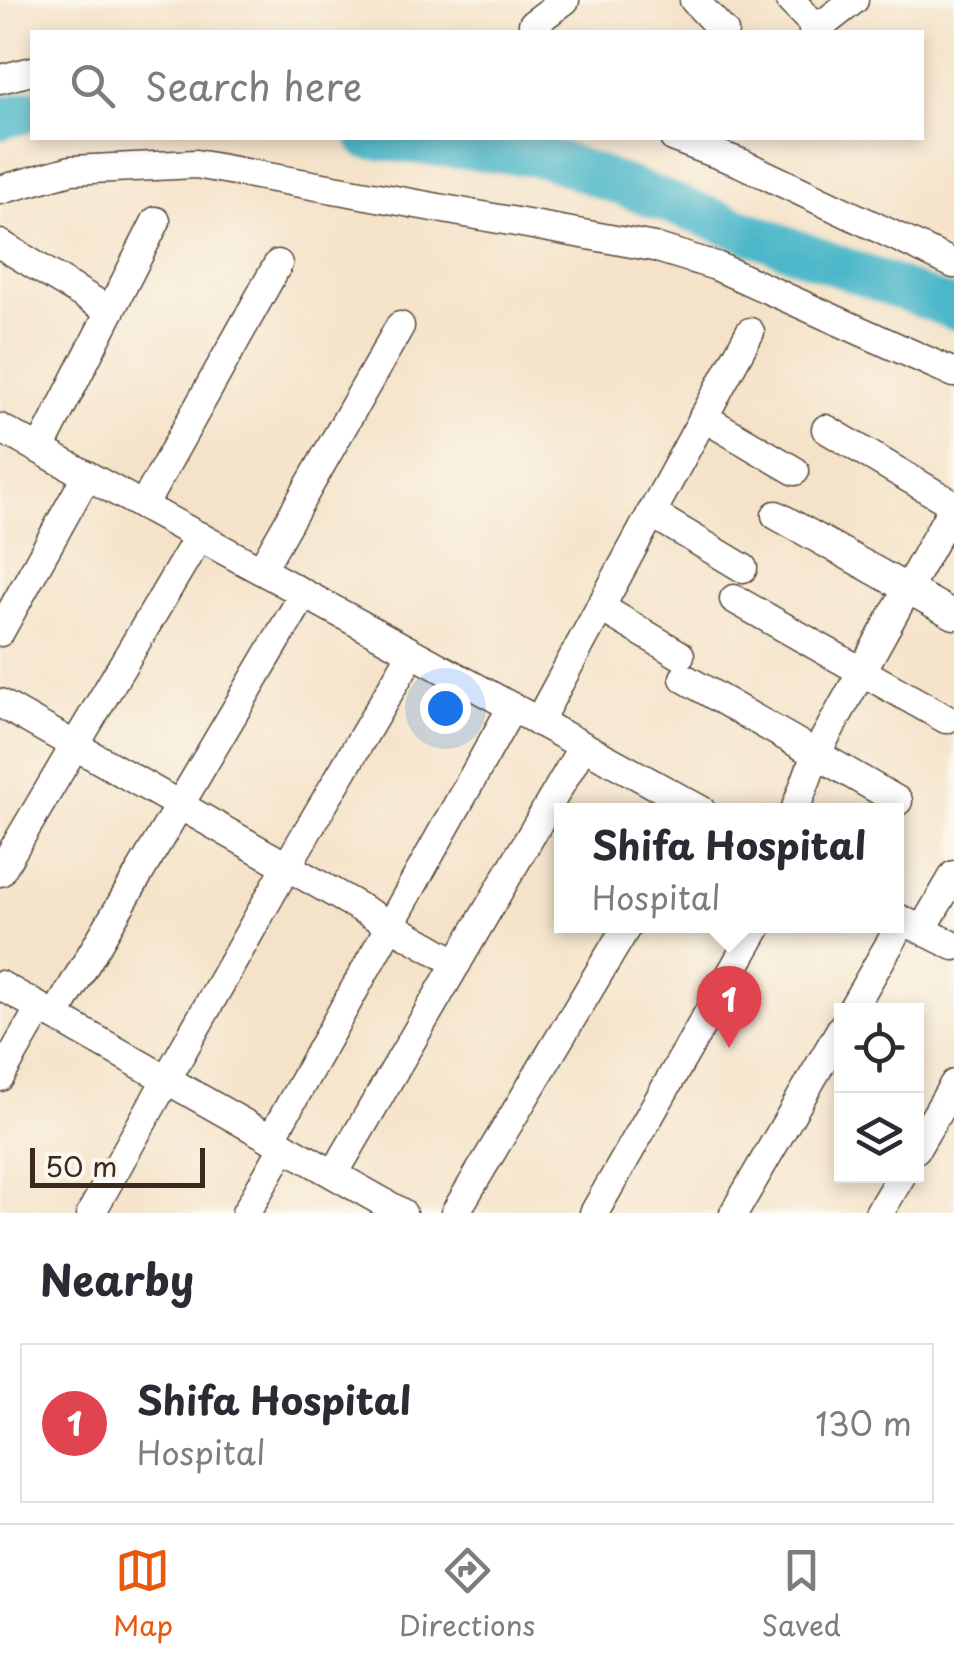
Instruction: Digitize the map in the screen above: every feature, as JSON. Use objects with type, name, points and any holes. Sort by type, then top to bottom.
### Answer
[{"type":"street","points":[[533,24],[565,0]]},
{"type":"street","points":[[694,0],[722,30]]},
{"type":"street","points":[[790,0],[814,30]]},
{"type":"street","points":[[816,30],[854,0]]},
{"type":"street","points":[[0,79],[30,72]]},
{"type":"street","points":[[679,140],[741,163],[954,264]]},
{"type":"street","points":[[0,190],[72,170],[196,164],[654,247],[716,266],[954,373]]},
{"type":"street","points":[[40,449],[156,221]]},
{"type":"street","points":[[0,244],[110,311]]},
{"type":"street","points":[[144,506],[278,264]]},
{"type":"street","points":[[261,570],[400,326]]},
{"type":"street","points":[[538,722],[750,332]]},
{"type":"street","points":[[703,417],[795,471]]},
{"type":"street","points":[[0,428],[685,803]]},
{"type":"street","points":[[798,803],[816,754],[954,505],[826,429]]},
{"type":"street","points":[[0,632],[87,475]]},
{"type":"street","points":[[651,513],[743,568]]},
{"type":"street","points":[[776,515],[954,614]]},
{"type":"street","points":[[0,872],[199,536]]},
{"type":"street","points":[[0,1077],[48,1012],[179,805],[304,594]]},
{"type":"street","points":[[734,600],[946,720]]},
{"type":"street","points":[[600,607],[682,667],[816,754],[898,801]]},
{"type":"street","points":[[91,1213],[412,653]]},
{"type":"street","points":[[0,703],[457,963]]},
{"type":"street","points":[[246,1213],[278,1142],[390,925],[512,707]]},
{"type":"street","points":[[334,1174],[583,746]]},
{"type":"street","points":[[954,875],[908,922],[954,946]]},
{"type":"street","points":[[455,1213],[623,933]]},
{"type":"street","points":[[594,1213],[754,933]]},
{"type":"street","points":[[856,1003],[901,933]]},
{"type":"street","points":[[0,985],[402,1213]]},
{"type":"street","points":[[734,1213],[834,1041]]},
{"type":"street","points":[[924,1135],[954,1084]]},
{"type":"street","points":[[879,1213],[897,1183]]},
{"type":"waterway","points":[[0,119],[30,111]]},
{"type":"waterway","points":[[386,140],[546,157],[954,309]]},
{"type":"place","name":"Shifa Hospital","points":[[729,1048]]}]
